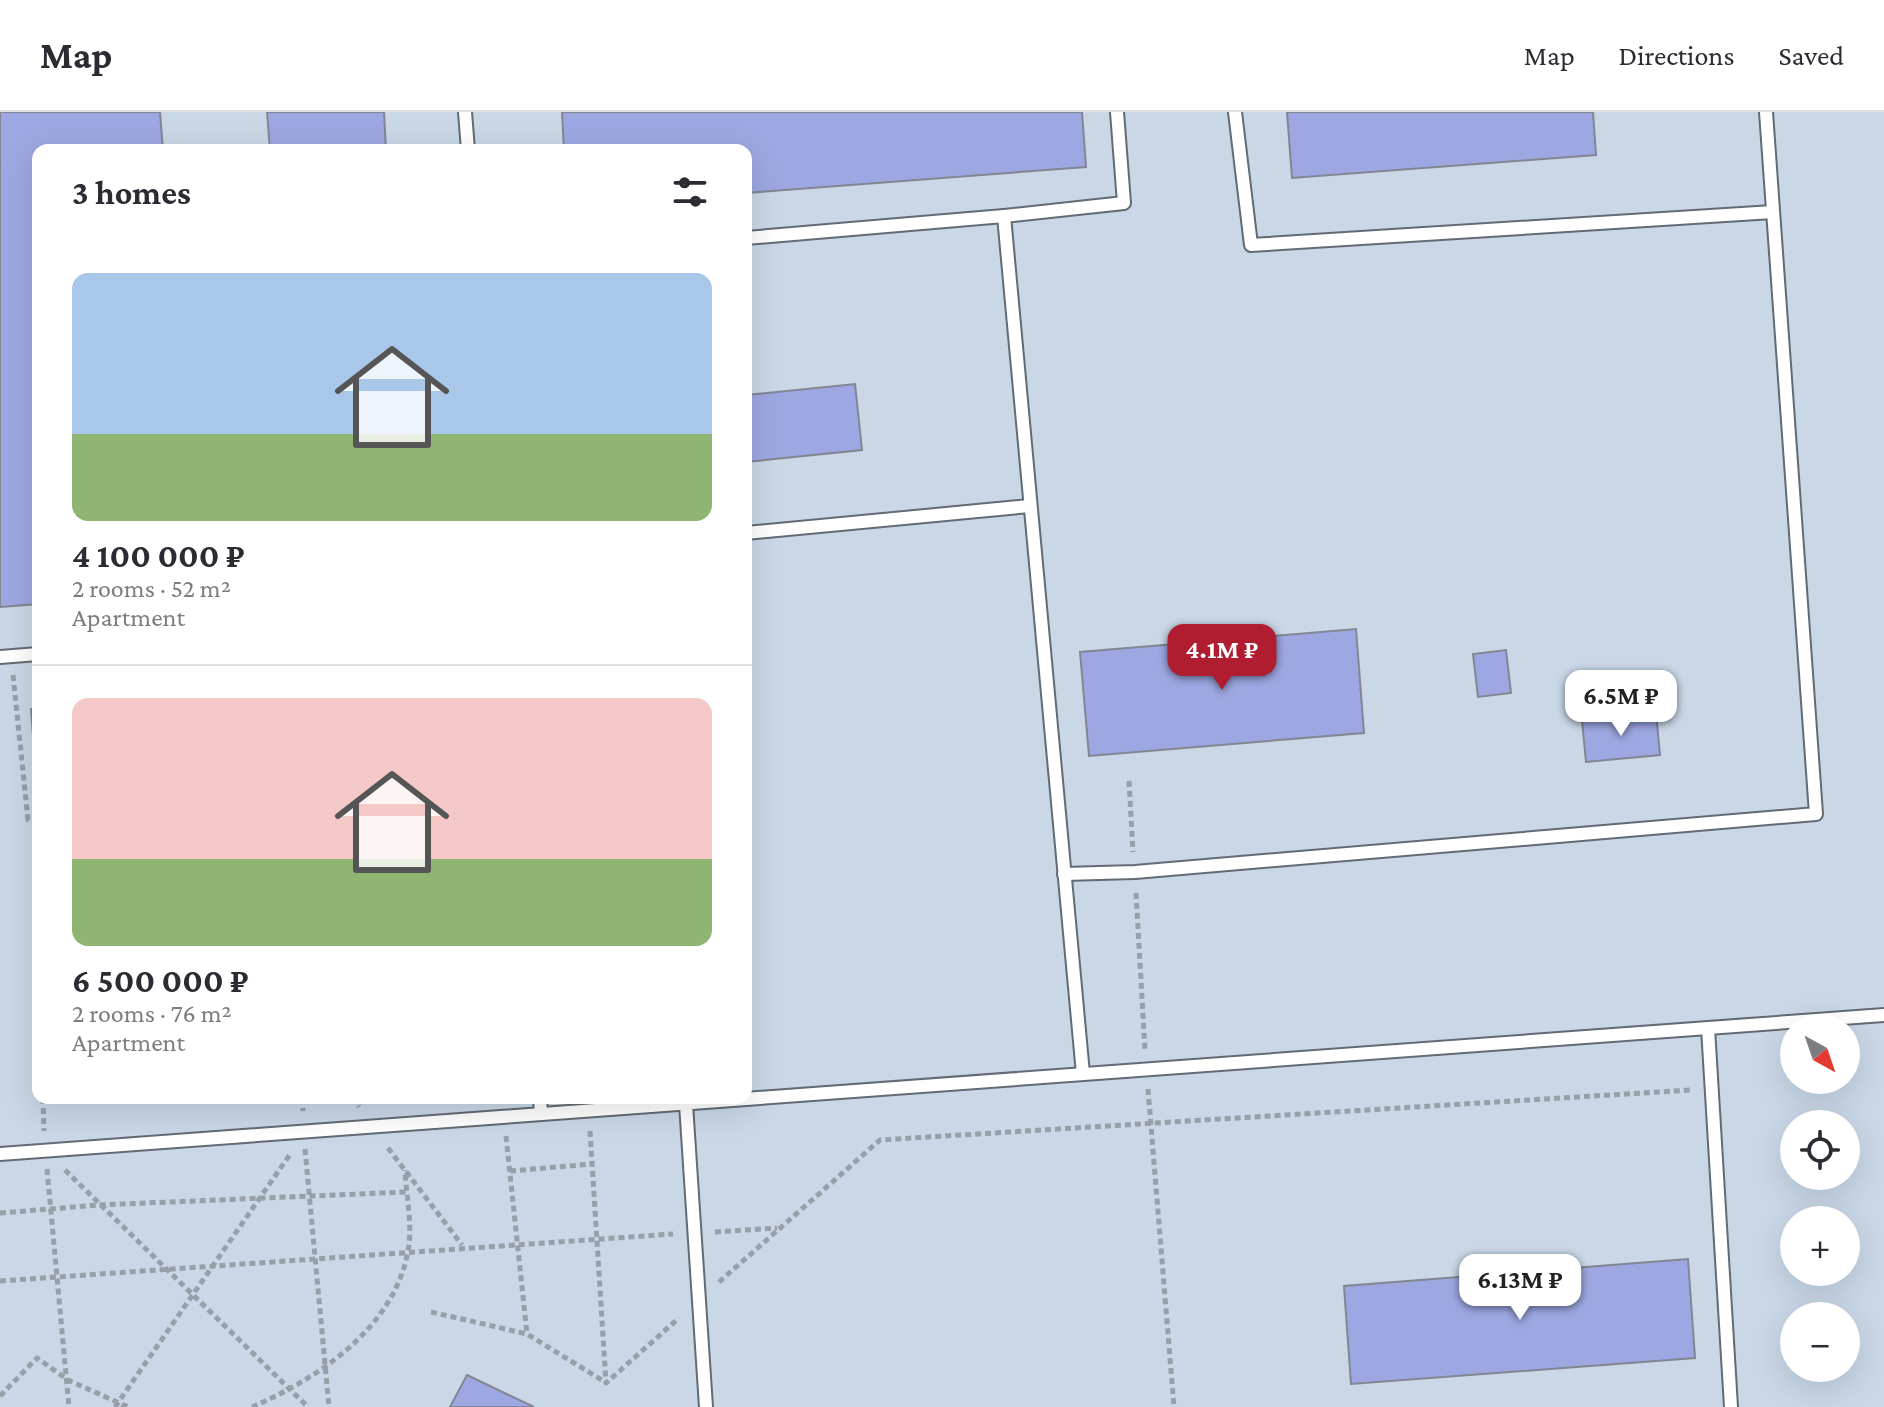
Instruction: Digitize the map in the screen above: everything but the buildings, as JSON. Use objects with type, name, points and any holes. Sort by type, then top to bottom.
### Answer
[{"type":"lane","points":[[465,112],[468,144]]},
{"type":"lane","points":[[752,237],[1124,203],[1117,112]]},
{"type":"lane","points":[[1235,112],[1251,245],[1773,212]]},
{"type":"lane","points":[[1064,874],[1135,872],[1816,814],[1766,112]]},
{"type":"lane","points":[[1004,216],[1083,1074]]},
{"type":"lane","points":[[752,532],[1030,506]]},
{"type":"lane","points":[[6,656],[32,654]]},
{"type":"lane","points":[[752,1099],[1884,1015]]},
{"type":"lane","points":[[1708,1028],[1731,1407]]},
{"type":"lane","points":[[540,1104],[541,1114]]},
{"type":"lane","points":[[0,1154],[686,1104],[706,1407]]},
{"type":"path","points":[[6,656],[28,820],[32,820]]},
{"type":"path","points":[[1129,781],[1146,1070],[1174,1407]]},
{"type":"path","points":[[606,1383],[777,1228],[880,1140],[1712,1089]]},
{"type":"path","points":[[43,1104],[69,1407]]},
{"type":"path","points":[[356,1104],[462,1246]]},
{"type":"path","points":[[589,1111],[606,1383]]},
{"type":"path","points":[[503,1117],[527,1334]]},
{"type":"path","points":[[304,1132],[329,1407]]},
{"type":"path","points":[[117,1405],[194,1298],[304,1132]]},
{"type":"path","points":[[45,1151],[308,1407]]},
{"type":"path","points":[[510,1171],[592,1164]]},
{"type":"path","points":[[252,1407],[291,1390],[324,1370],[384,1312],[409,1250],[405,1170]]},
{"type":"path","points":[[0,1213],[99,1205],[406,1192]]},
{"type":"path","points":[[0,1281],[462,1246],[777,1228]]},
{"type":"path","points":[[431,1312],[527,1334],[606,1383]]},
{"type":"path","points":[[0,1396],[37,1358],[68,1380],[117,1405],[128,1407]]},
{"type":"shaded area","points":[[0,112],[1884,112],[1884,1407],[0,1407]]}]
